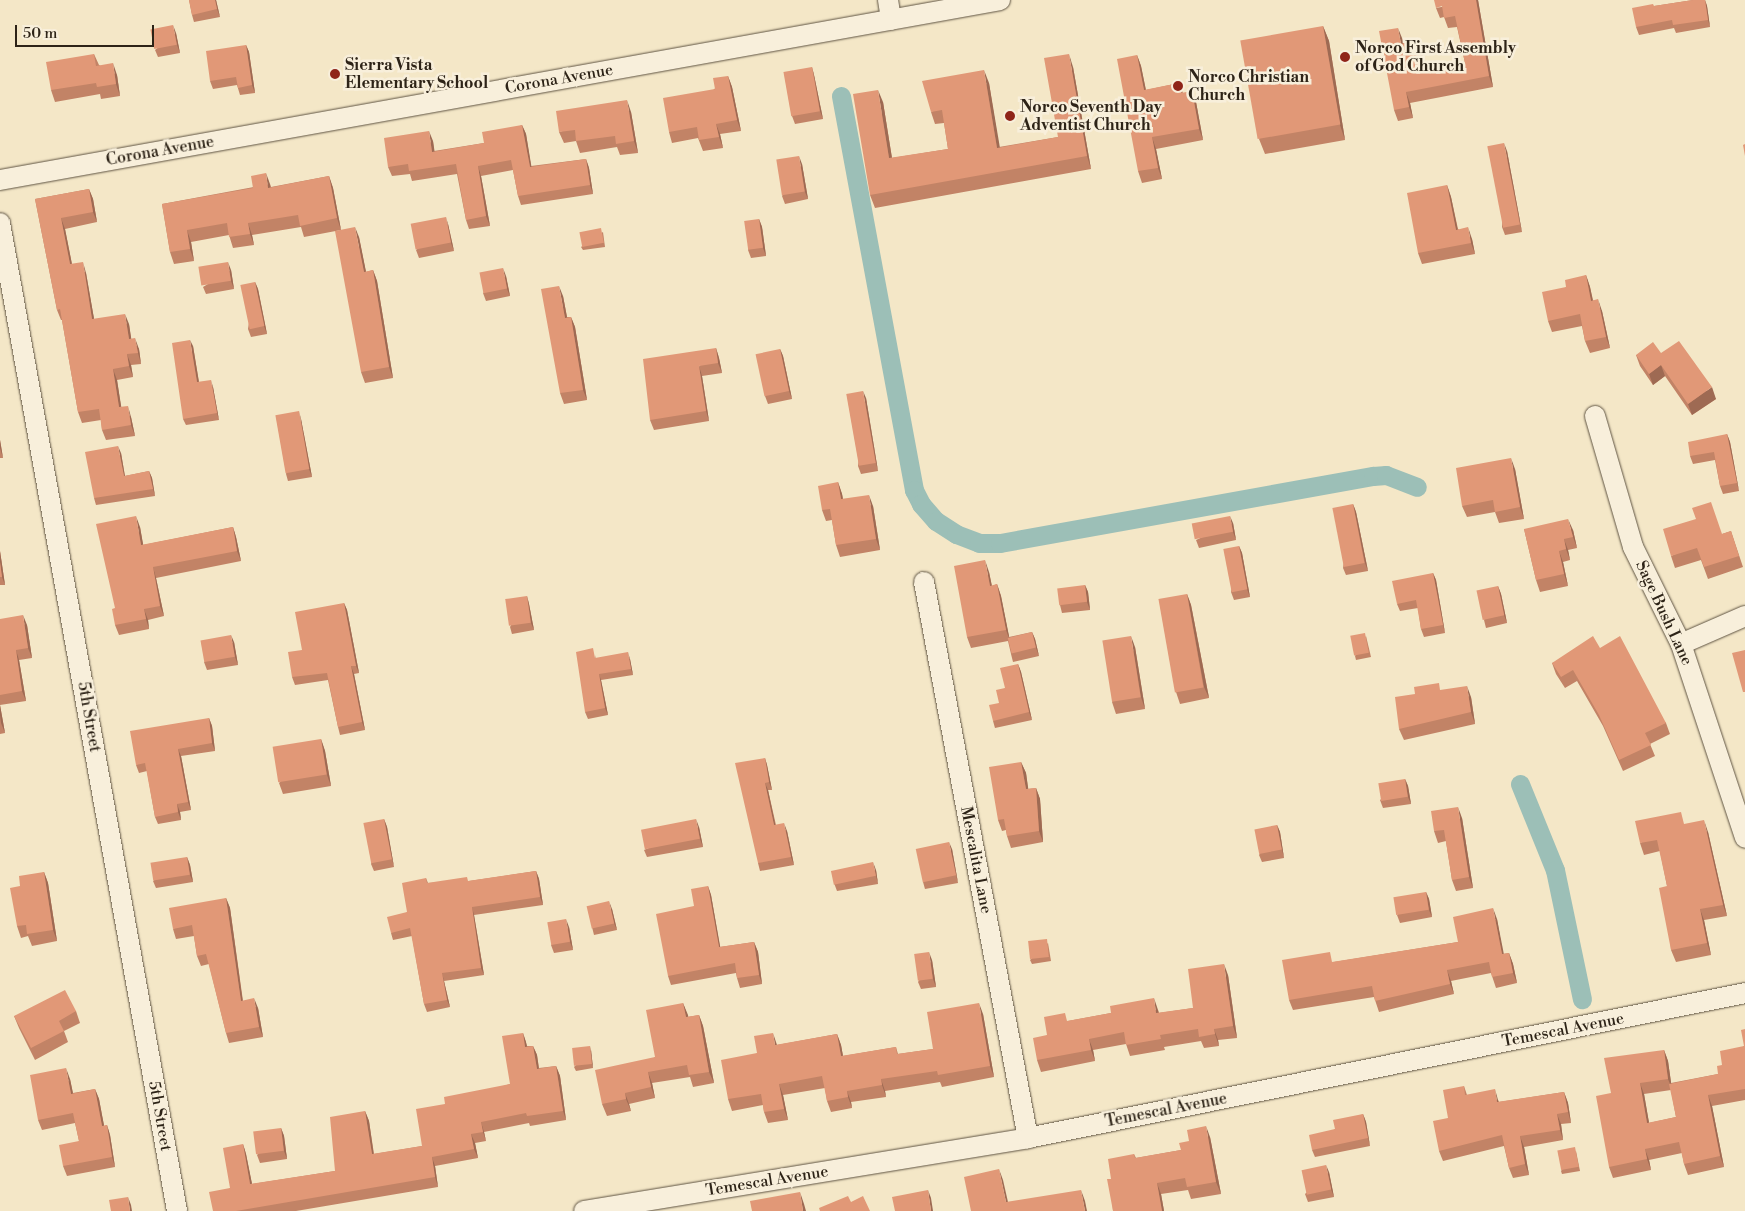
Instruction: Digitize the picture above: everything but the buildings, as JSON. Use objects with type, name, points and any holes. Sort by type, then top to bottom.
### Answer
[{"type":"street","points":[[888,0],[891,20]]},
{"type":"street","name":"Corona Avenue","points":[[0,180],[1000,0]]},
{"type":"street","name":"5th Street","points":[[0,223],[177,1211]]},
{"type":"street","name":"Sage Bush Lane","points":[[1595,416],[1633,547],[1681,644],[1745,838]]},
{"type":"street","name":"Mescalita Lane","points":[[924,582],[1028,1138]]},
{"type":"street","points":[[1681,644],[1745,616]]},
{"type":"street","name":"Temescal Avenue","points":[[584,1211],[1028,1138],[1745,993]]},
{"type":"waterway","points":[[841,96],[914,490],[921,504],[936,521],[956,534],[979,543],[1000,543],[1373,476],[1386,475],[1417,487]]},
{"type":"waterway","points":[[1520,784],[1555,870],[1582,999]]},
{"type":"place","name":"Norco First Assembly of God Church","points":[[1345,57]]},
{"type":"place","name":"Sierra Vista Elementary School","points":[[335,74]]},
{"type":"place","name":"Norco Christian Church","points":[[1178,86]]},
{"type":"place","name":"Norco Seventh Day Adventist Church","points":[[1010,116]]}]
